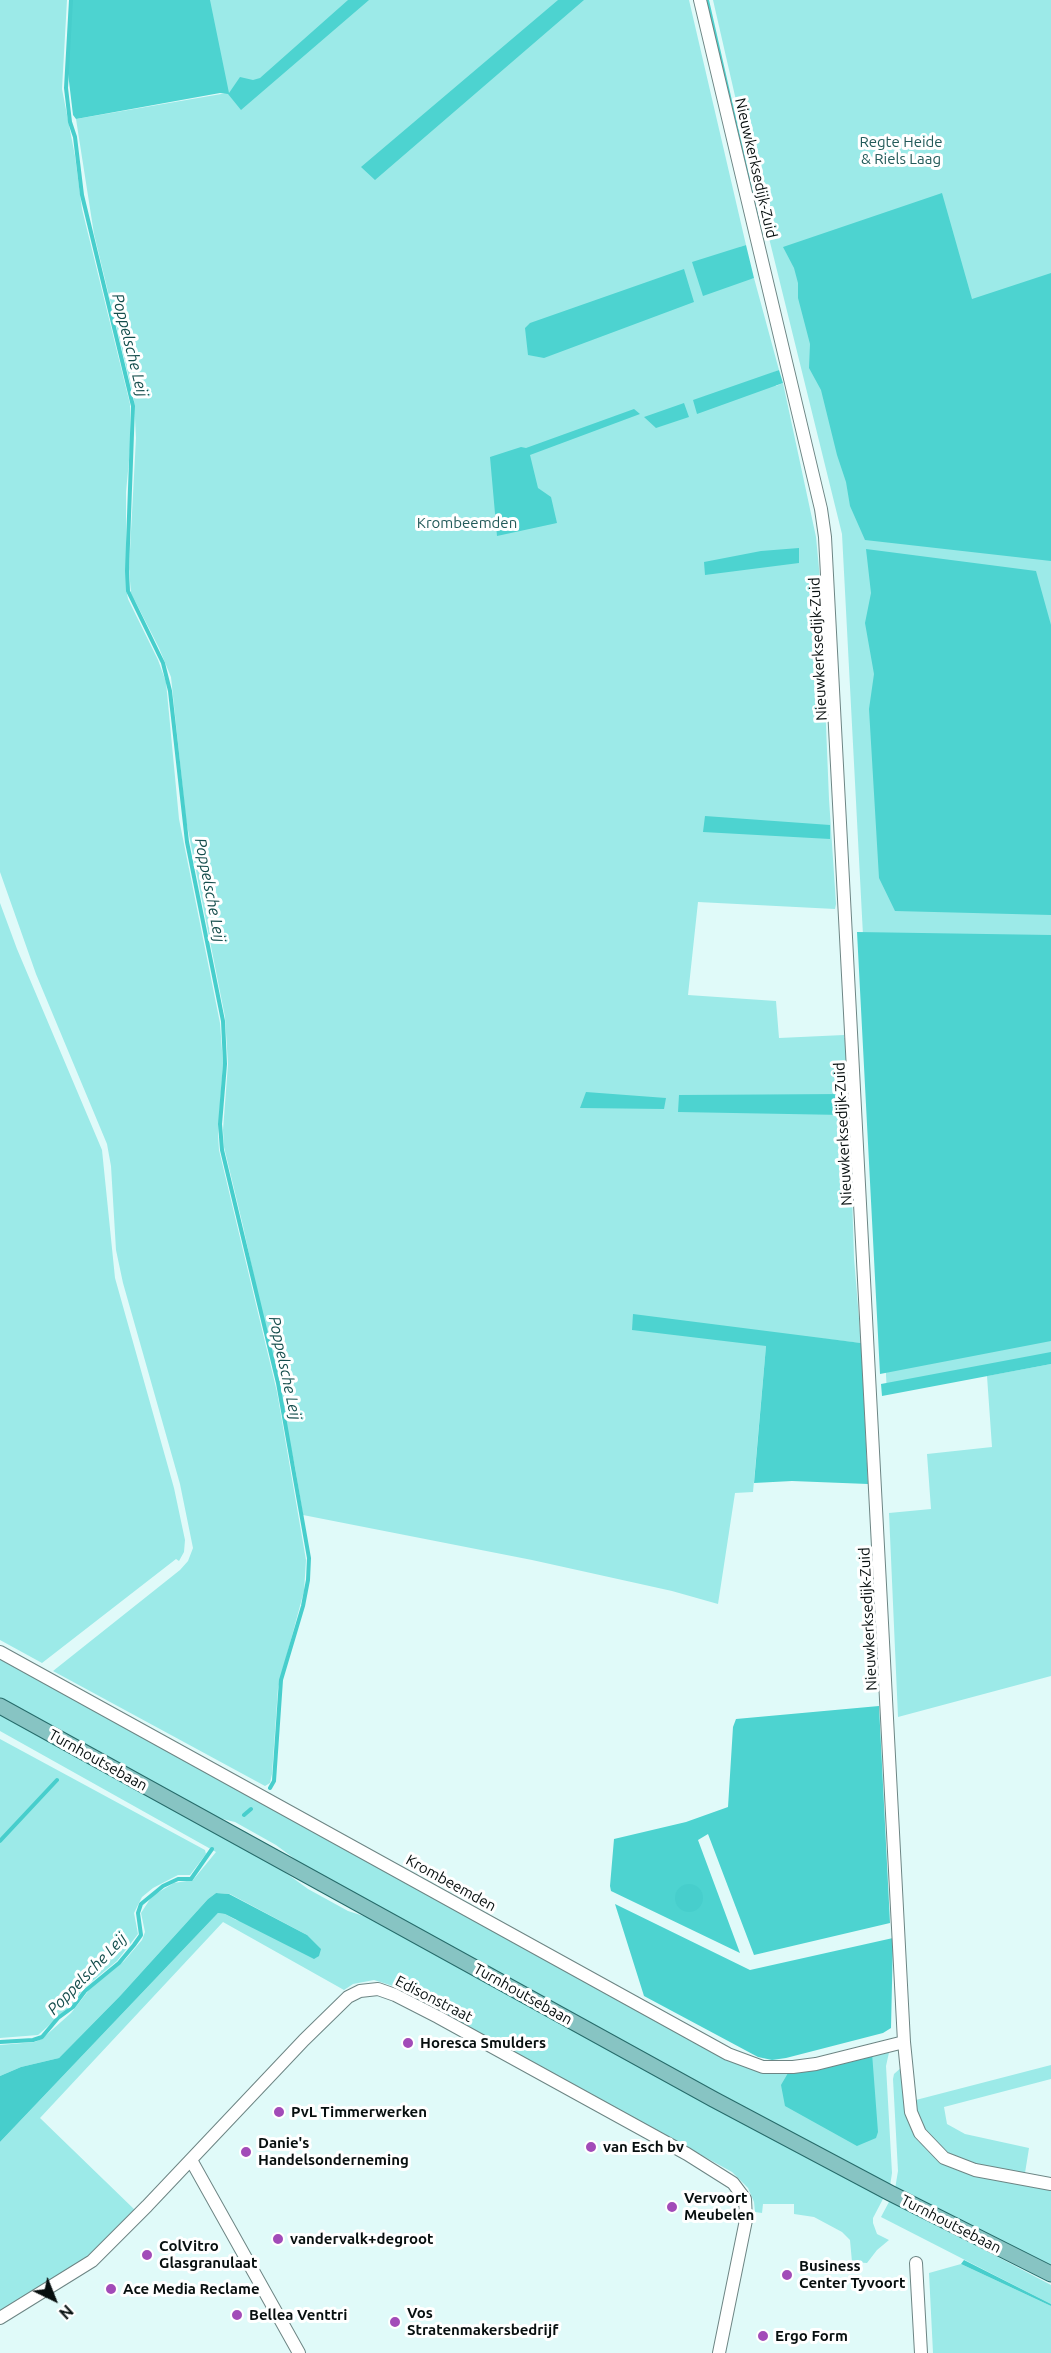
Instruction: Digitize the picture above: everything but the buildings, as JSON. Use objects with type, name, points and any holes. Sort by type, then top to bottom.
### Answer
[{"type":"main road","name":"Turnhoutsebaan","points":[[0,1706],[713,2099],[890,2193],[1051,2274]]},
{"type":"street","name":"Nieuwkerksedijk-Zuid","points":[[700,0],[821,508],[825,537],[845,872],[904,2042],[911,2112],[920,2133],[937,2152],[953,2163],[975,2170],[1051,2184]]},
{"type":"street","name":"Krombeemden","points":[[0,1652],[728,2054],[763,2067],[804,2066],[904,2042]]},
{"type":"street","name":"Edisonstraat","points":[[0,2318],[92,2261],[348,1997],[360,1990],[378,1989],[395,1995],[687,2154],[733,2183],[744,2199],[746,2220],[719,2353]]},
{"type":"street","points":[[191,2160],[299,2353]]},
{"type":"street","points":[[916,2263],[921,2353]]},
{"type":"green space","points":[[0,0],[67,0],[62,89],[75,156],[82,209],[130,404],[130,450],[126,492],[126,588],[128,599],[158,660],[166,682],[179,819],[220,1023],[223,1064],[219,1150],[277,1392],[306,1560],[304,1591],[278,1688],[272,1774],[270,1783],[265,1786],[53,1671],[180,1570],[188,1561],[193,1548],[180,1484],[123,1283],[116,1250],[111,1166],[107,1144],[36,974],[0,872]]},
{"type":"green space","name":"Krombeemden","points":[[205,0],[689,0],[746,245],[740,247],[749,279],[754,278],[779,370],[772,373],[776,386],[783,383],[816,537],[836,904],[835,909],[698,902],[688,995],[776,1001],[779,1038],[844,1035],[844,1038],[847,1038],[854,1258],[861,1343],[763,1332],[766,1346],[753,1492],[735,1493],[718,1604],[672,1591],[532,1560],[303,1515],[295,1467],[224,1147],[223,1130],[228,1064],[225,1017],[186,820],[171,677],[131,593],[129,569],[136,438],[134,399],[94,234],[76,119],[227,93]]},
{"type":"green space","name":"Regte Heide & Riels Laag","points":[[713,0],[1051,0],[1051,1363],[887,1394],[842,534],[749,157]]},
{"type":"green space","points":[[0,903],[17,949],[102,1150],[115,1278],[174,1488],[185,1540],[184,1552],[179,1561],[176,1559],[42,1663],[0,1640]]},
{"type":"green space","points":[[1051,1364],[1051,1676],[898,1717],[889,1513],[931,1509],[927,1454],[992,1447],[987,1376]]},
{"type":"green space","points":[[0,1656],[761,2070],[872,2053],[890,2048],[886,2066],[892,2173],[890,2186],[311,1871],[276,1845],[235,1822],[214,1817],[0,1699]]},
{"type":"green space","points":[[0,1712],[275,1865],[308,1889],[348,1911],[373,1919],[884,2197],[873,2218],[873,2223],[877,2234],[889,2240],[867,2263],[852,2262],[850,2240],[842,2232],[814,2217],[794,2214],[794,2204],[763,2204],[762,2213],[755,2212],[754,2202],[748,2188],[732,2172],[396,1987],[374,1980],[353,1984],[344,1990],[223,1922],[40,2118],[136,2211],[89,2255],[34,2292],[0,2311],[0,2142],[218,1913],[236,1920],[307,1935],[230,1894],[216,1893],[59,2058],[21,2067],[0,2076],[0,2045],[35,2042],[43,2038],[71,2013],[89,1990],[124,1961],[142,1940],[145,1932],[141,1913],[152,1896],[174,1883],[193,1880],[216,1852],[0,1731]]},
{"type":"green space","points":[[0,1739],[205,1850],[206,1854],[190,1875],[178,1875],[153,1888],[142,1897],[134,1913],[138,1934],[117,1961],[83,1989],[72,2005],[38,2035],[0,2038]]},
{"type":"green space","points":[[1051,2065],[1051,2079],[944,2107],[947,2124],[965,2134],[1029,2148],[1025,2173],[966,2162],[952,2157],[920,2124],[912,2101]]},
{"type":"green space","points":[[903,2066],[915,2135],[938,2160],[966,2173],[1051,2189],[1051,2265],[895,2189],[898,2171],[893,2079],[894,2074]]},
{"type":"green space","points":[[890,2200],[1051,2285],[1051,2304],[881,2217]]},
{"type":"green space","points":[[961,2264],[1051,2306],[1051,2353],[933,2353],[929,2273]]},
{"type":"shaded area","points":[[71,0],[210,0],[229,93],[240,77],[253,80],[260,78],[348,0],[369,0],[241,110],[228,94],[220,93],[76,119],[73,115],[68,73]]},
{"type":"shaded area","points":[[558,0],[584,0],[375,180],[361,167]]},
{"type":"shaded area","points":[[703,0],[709,0],[765,245],[761,246]]},
{"type":"shaded area","points":[[942,193],[972,299],[1051,273],[1051,561],[865,540],[850,506],[846,482],[821,390],[809,368],[810,344],[798,298],[798,283],[794,268],[783,247]]},
{"type":"shaded area","points":[[746,245],[754,278],[703,296],[692,262]]},
{"type":"shaded area","points":[[684,269],[694,302],[544,358],[528,355],[525,328],[530,323]]},
{"type":"shaded area","points":[[779,370],[783,383],[697,414],[693,400]]},
{"type":"shaded area","points":[[684,403],[689,417],[656,428],[644,417]]},
{"type":"shaded area","points":[[634,409],[640,414],[530,455],[538,488],[551,497],[557,523],[497,536],[490,457],[521,447],[526,448]]},
{"type":"shaded area","points":[[799,548],[799,563],[705,575],[704,562],[761,551]]},
{"type":"shaded area","points":[[866,549],[1036,571],[1051,625],[1051,915],[895,911],[879,878],[869,709],[874,674],[865,623],[871,593]]},
{"type":"shaded area","points":[[705,816],[830,825],[830,839],[703,832]]},
{"type":"shaded area","points":[[857,932],[1051,935],[1051,1341],[880,1374]]},
{"type":"shaded area","points":[[586,1092],[666,1098],[664,1109],[580,1108]]},
{"type":"shaded area","points":[[844,1094],[844,1115],[678,1112],[679,1095]]},
{"type":"shaded area","points":[[633,1314],[861,1343],[868,1484],[792,1481],[754,1483],[766,1346],[632,1330]]},
{"type":"shaded area","points":[[1051,1352],[1051,1364],[882,1396],[881,1384]]},
{"type":"shaded area","points":[[879,1706],[890,1923],[754,1955],[708,1834],[698,1840],[740,1953],[611,1891],[614,1839],[686,1822],[728,1807],[733,1727],[736,1719]]},
{"type":"shaded area","points":[[689,1884],[699,1888],[703,1898],[699,1908],[689,1912],[679,1908],[675,1898],[679,1888]]},
{"type":"shaded area","points":[[216,1893],[229,1894],[307,1935],[321,1949],[319,1956],[314,1959],[225,1914],[218,1913],[0,2142],[0,2076],[21,2067],[59,2058]]},
{"type":"shaded area","points":[[615,1904],[750,1970],[893,1938],[891,2028],[883,2033],[786,2058],[772,2060],[758,2057],[644,1996]]},
{"type":"shaded area","points":[[872,2053],[878,2132],[876,2138],[857,2146],[785,2106],[781,2085],[788,2073]]},
{"type":"shaded area","points":[[964,2260],[1051,2304],[1051,2306],[961,2264]]},
{"type":"waterway","name":"Poppelsche Leij","points":[[71,0],[66,88],[70,122],[75,137],[82,195],[133,406],[128,591],[163,663],[170,691],[187,842],[223,1021],[225,1064],[220,1124],[222,1150],[278,1383],[309,1558],[303,1606],[281,1680],[274,1781],[270,1788]]},
{"type":"waterway","points":[[0,1841],[57,1780]]},
{"type":"waterway","name":"Poppelsche Leij","points":[[244,1815],[251,1809]]},
{"type":"waterway","name":"Poppelsche Leij","points":[[0,2042],[33,2040],[42,2037],[58,2018],[73,2007],[85,1991],[119,1963],[134,1945],[141,1935],[138,1913],[141,1904],[163,1886],[178,1879],[191,1879],[212,1849]]},
{"type":"place","name":"Horesca Smulders","points":[[408,2043]]},
{"type":"place","name":"PvL Timmerwerken","points":[[279,2112]]},
{"type":"place","name":"van Esch bv","points":[[591,2147]]},
{"type":"place","name":"Danie's Handelsonderneming","points":[[246,2152]]},
{"type":"place","name":"Vervoort Meubelen","points":[[672,2207]]},
{"type":"place","name":"vandervalk+degroot","points":[[278,2239]]},
{"type":"place","name":"ColVitro Glasgranulaat","points":[[147,2255]]},
{"type":"place","name":"Business Center Tyvoort","points":[[787,2275]]},
{"type":"place","name":"Ace Media Reclame","points":[[111,2289]]},
{"type":"place","name":"Bellea Venttri","points":[[237,2315]]},
{"type":"place","name":"Vos Stratenmakersbedrijf","points":[[395,2322]]},
{"type":"place","name":"Ergo Form","points":[[763,2336]]}]
